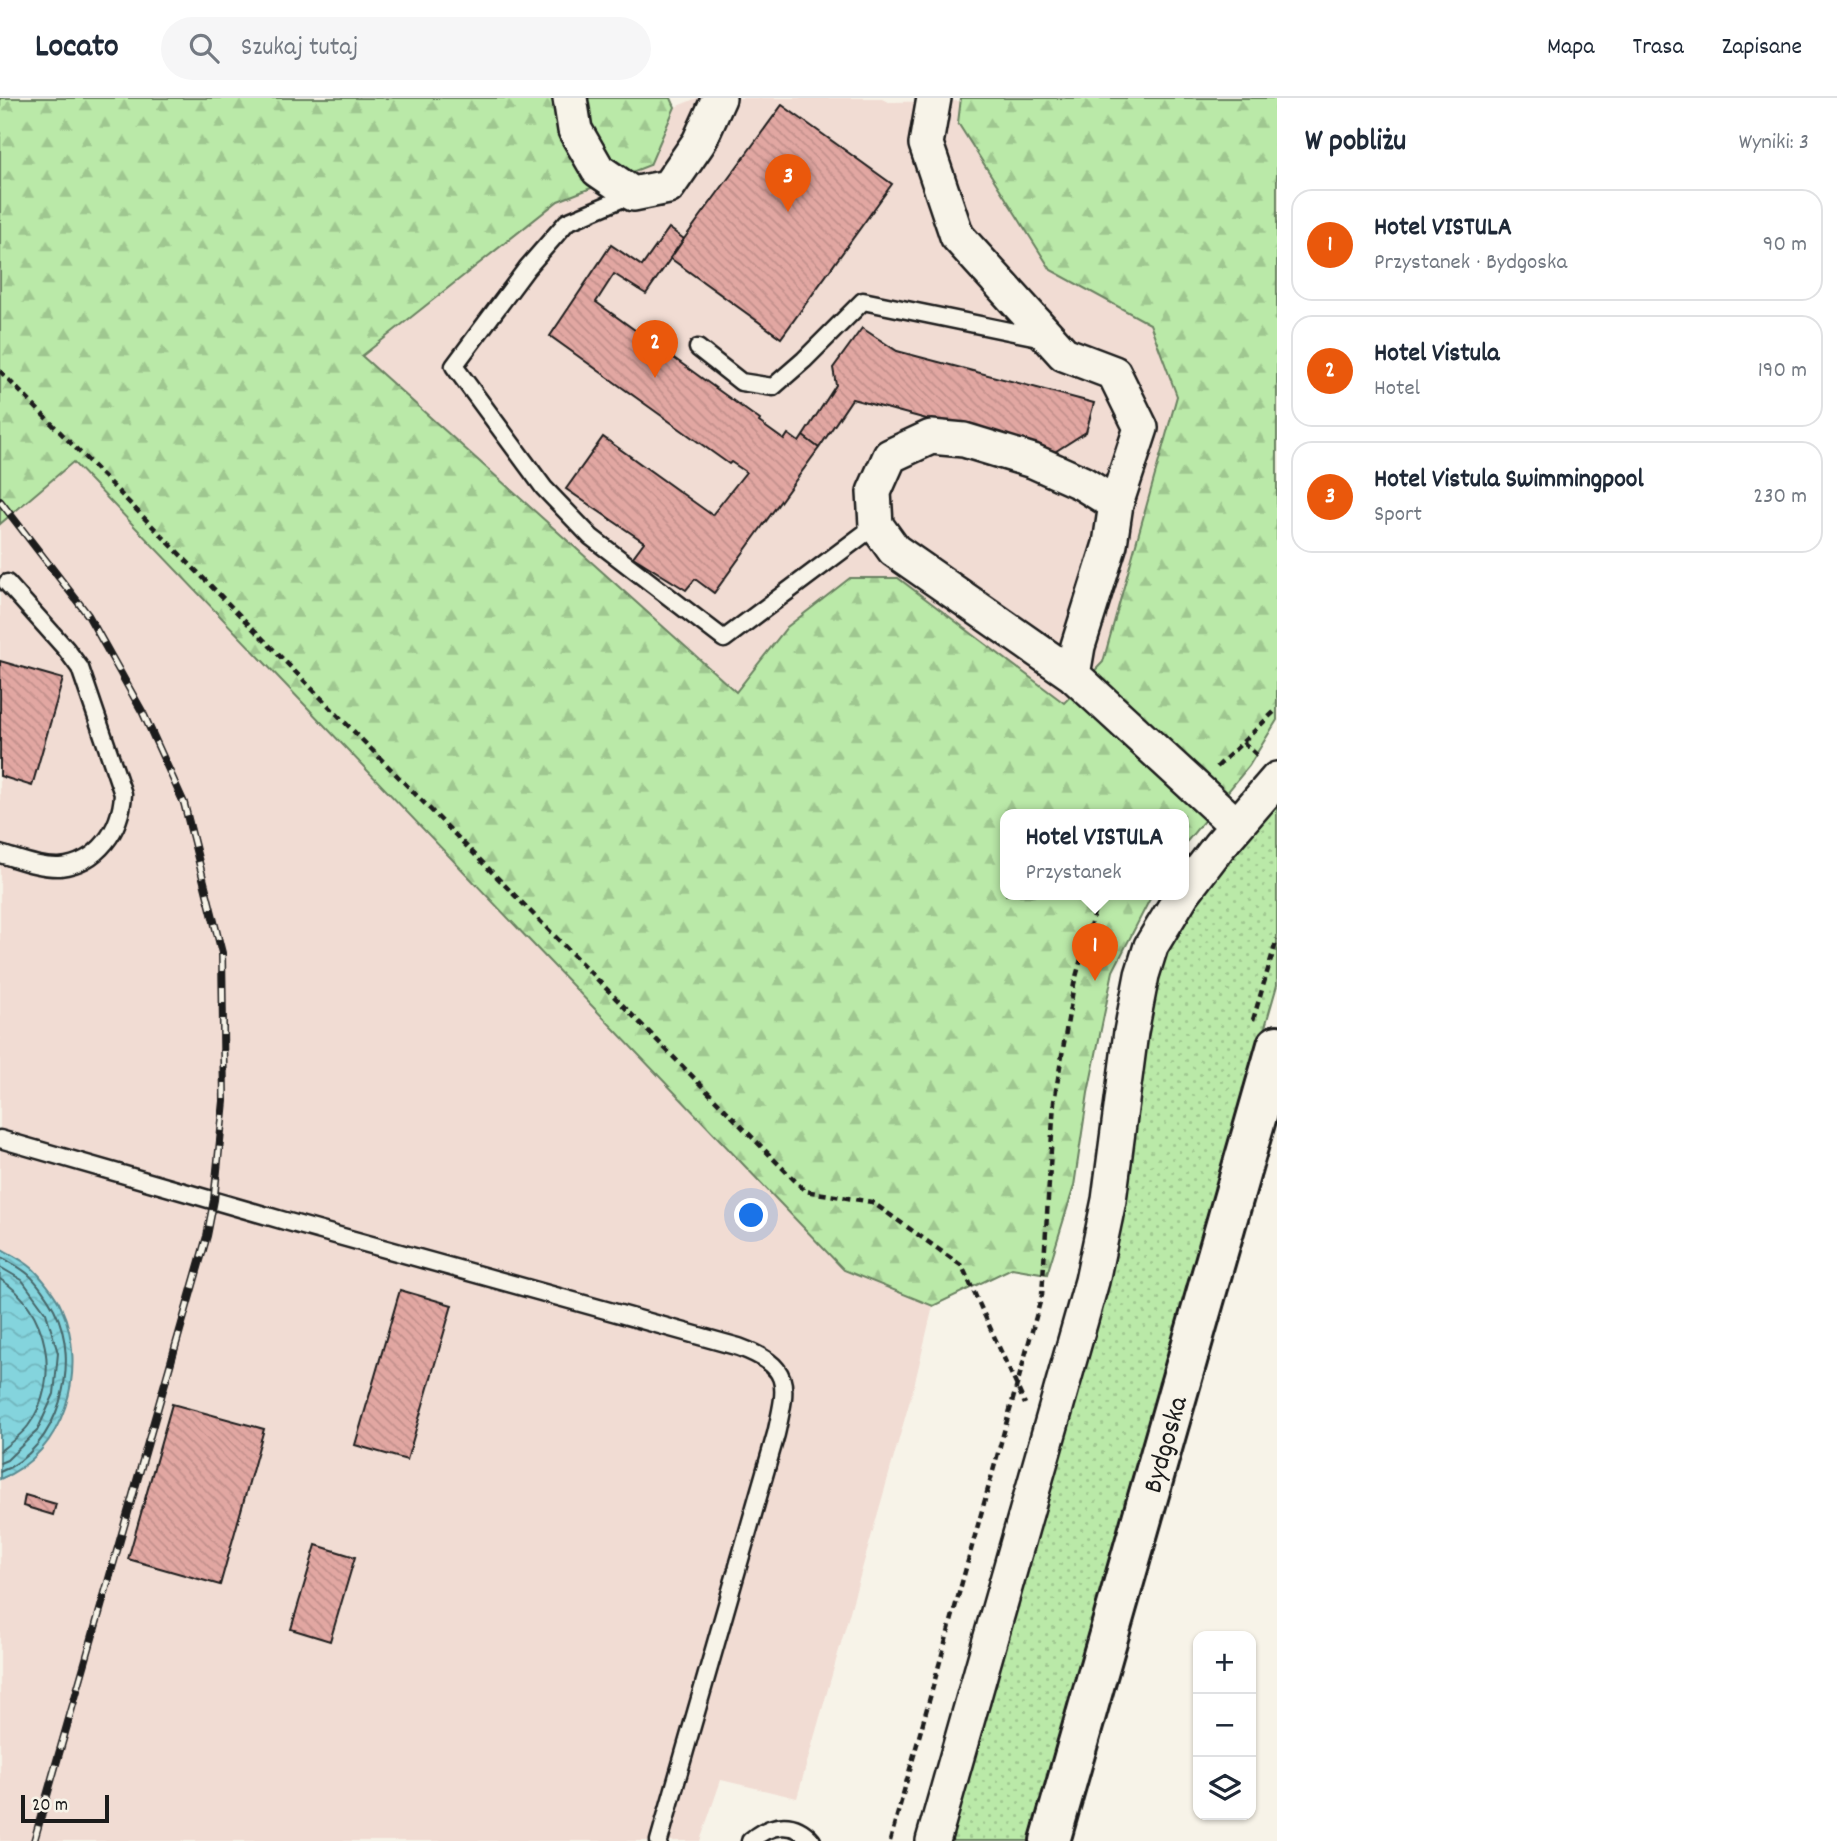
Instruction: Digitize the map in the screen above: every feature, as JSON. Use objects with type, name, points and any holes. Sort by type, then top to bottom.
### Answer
[{"type":"street","points":[[570,98],[575,130],[598,170],[633,194],[668,187],[699,142],[719,98]]},
{"type":"street","points":[[934,98],[926,145],[957,236],[1064,354],[1114,373],[1141,428],[1116,504],[1110,544],[1078,646],[1073,675]]},
{"type":"street","points":[[1116,504],[1082,483],[1033,461],[964,440],[932,437],[890,456],[874,492],[876,525],[894,550],[1073,675],[1236,825]]},
{"type":"street","points":[[1189,886],[1236,825],[1277,779]]},
{"type":"street","points":[[933,1841],[1045,1449],[1101,1241],[1131,1032],[1142,975],[1152,946],[1179,900]]},
{"type":"street","name":"Bydgoska","points":[[1050,1841],[1277,1045]]},
{"type":"lane","points":[[633,194],[568,222],[527,268],[454,366],[462,377],[544,488],[591,537],[724,639],[876,525]]},
{"type":"lane","points":[[698,348],[741,382],[773,387],[863,301],[1052,340]]},
{"type":"lane","points":[[0,854],[35,864],[60,867],[94,853],[117,827],[123,794],[80,668],[45,624],[7,583]]},
{"type":"lane","points":[[0,1139],[739,1347],[762,1355],[776,1366],[783,1381],[784,1396],[775,1434],[659,1841]]},
{"type":"lane","points":[[750,1841],[761,1831],[777,1826],[794,1827],[813,1841]]},
{"type":"path","points":[[0,371],[805,1191],[872,1202],[962,1266],[1045,1449]]},
{"type":"path","points":[[1208,776],[1277,709]]},
{"type":"path","points":[[890,1841],[1042,1295],[1054,1102],[1074,984],[1098,900]]},
{"type":"shaded area","points":[[697,98],[961,101],[958,123],[1051,270],[1150,324],[1177,396],[1103,662],[1064,703],[898,578],[787,627],[737,692],[362,356],[558,201],[650,165],[675,107]]},
{"type":"shaded area","points":[[73,462],[844,1270],[933,1306],[914,1386],[797,1798],[721,1780],[700,1841],[0,1841],[0,524]]},
{"type":"green space","points":[[0,98],[671,98],[675,107],[650,165],[558,201],[362,356],[736,692],[787,627],[850,578],[898,578],[1064,703],[1103,662],[1177,396],[1150,324],[1051,270],[958,123],[961,98],[1277,98],[1277,720],[1249,766],[1189,839],[1189,809],[1000,809],[1000,900],[1149,900],[1113,971],[1088,1093],[1074,1186],[1047,1274],[1012,1268],[933,1306],[844,1270],[73,462],[0,524]]},
{"type":"green space","points":[[1277,800],[1277,985],[1033,1841],[948,1841],[1163,959],[1179,924],[1202,889]]},
{"type":"water","points":[[0,1248],[32,1268],[56,1298],[69,1331],[72,1356],[71,1382],[55,1430],[41,1450],[22,1467],[0,1479]]},
{"type":"building","points":[[782,105],[892,184],[781,338],[670,258]]},
{"type":"building","points":[[669,228],[684,239],[646,294],[614,274],[596,302],[784,440],[788,434],[799,442],[803,436],[819,448],[714,593],[695,579],[686,590],[633,557],[644,542],[566,489],[603,437],[712,515],[746,472],[731,462],[729,464],[550,336],[611,245],[642,266]]},
{"type":"building","points":[[862,328],[897,351],[1094,403],[1086,432],[1053,453],[852,399],[819,448],[803,436],[836,385],[833,368]]},
{"type":"building","points":[[0,661],[63,679],[32,786],[0,776]]},
{"type":"building","points":[[400,1290],[452,1305],[407,1460],[355,1445]]},
{"type":"building","points":[[172,1404],[264,1429],[220,1585],[128,1559]]},
{"type":"building","points":[[25,1495],[56,1504],[53,1515],[23,1506]]},
{"type":"building","points":[[316,1545],[355,1557],[330,1641],[291,1629]]},
{"type":"railway","points":[[0,501],[88,615],[143,713],[184,803],[222,953],[224,1101],[214,1200],[207,1236],[34,1841]]},
{"type":"place","name":"Hotel Vistula Swimmingpool","points":[[788,212]]},
{"type":"place","name":"Hotel Vistula","points":[[655,378]]},
{"type":"place","name":"Hotel VISTULA","points":[[1095,981]]}]
